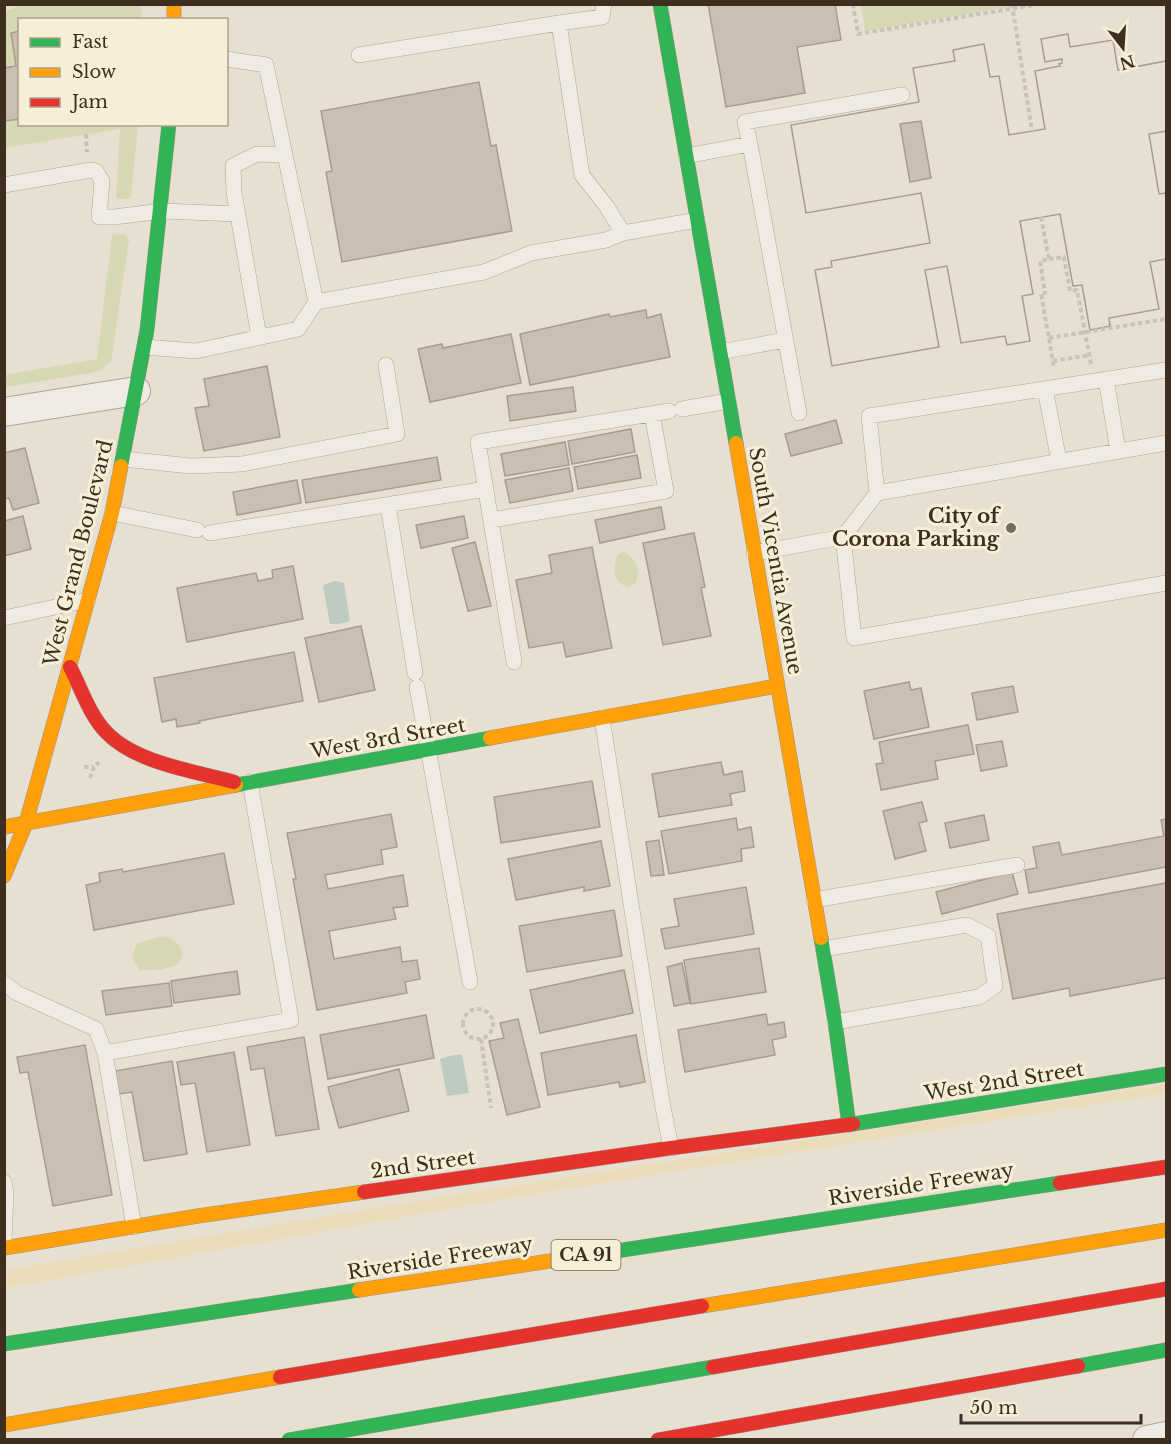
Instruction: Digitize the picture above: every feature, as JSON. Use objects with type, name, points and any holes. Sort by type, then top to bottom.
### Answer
[{"type":"main road","name":"South Vicentia Avenue","points":[[660,4],[823,949],[849,1125]]},
{"type":"main road","name":"West Grand Boulevard","points":[[4,876],[26,823],[112,513],[124,459],[144,347],[162,211],[170,126]]},
{"type":"main road","points":[[70,668],[104,730],[118,744],[136,754],[246,783]]},
{"type":"main road","name":"West 3rd Street","points":[[4,827],[777,686]]},
{"type":"main road","name":"West 2nd Street","points":[[849,1125],[1167,1074]]},
{"type":"main road","name":"2nd Street","points":[[4,1248],[671,1148],[849,1125]]},
{"type":"main road","name":"Riverside Freeway","points":[[4,1344],[1167,1167]]},
{"type":"main road","points":[[4,1425],[1167,1230]]},
{"type":"main road","points":[[289,1440],[1167,1289]]},
{"type":"main road","points":[[658,1440],[1167,1350]]},
{"type":"main road","points":[[682,1440],[790,1416]]},
{"type":"street","points":[[4,412],[136,391]]},
{"type":"street","points":[[1147,1440],[1167,1436]]},
{"type":"lane","points":[[359,55],[602,17],[604,4]]},
{"type":"lane","points":[[559,23],[582,175],[607,207],[623,233]]},
{"type":"lane","points":[[144,347],[196,351],[298,329],[315,302],[266,65],[228,59]]},
{"type":"lane","points":[[799,413],[745,122],[902,94]]},
{"type":"lane","points":[[686,156],[750,144]]},
{"type":"lane","points":[[259,337],[238,214],[233,166],[257,154],[285,155]]},
{"type":"lane","points":[[4,184],[91,170],[96,171],[102,181],[99,217],[162,211],[238,214]]},
{"type":"lane","points":[[315,302],[484,272],[531,253],[606,240],[623,233],[697,220]]},
{"type":"lane","points":[[720,352],[785,340]]},
{"type":"lane","points":[[124,459],[191,466],[242,464],[397,434],[386,364]]},
{"type":"lane","points":[[877,493],[869,416],[1167,370]]},
{"type":"lane","points":[[1106,379],[1118,451]]},
{"type":"lane","points":[[1045,388],[1059,461]]},
{"type":"lane","points":[[514,662],[478,442],[728,401]]},
{"type":"lane","points":[[491,520],[666,491],[652,414]]},
{"type":"lane","points":[[754,553],[843,537],[877,493],[1167,443]]},
{"type":"lane","points":[[112,513],[204,531],[486,489]]},
{"type":"lane","points":[[388,505],[428,750],[470,982]]},
{"type":"lane","points":[[843,537],[854,638],[1167,583]]},
{"type":"lane","points":[[4,618],[88,600]]},
{"type":"lane","points":[[602,718],[671,1148]]},
{"type":"lane","points":[[105,1053],[291,1020],[246,783]]},
{"type":"lane","points":[[814,900],[1017,865]]},
{"type":"lane","points":[[823,949],[967,925],[988,936],[995,986],[979,997],[835,1022]]},
{"type":"lane","points":[[4,983],[17,993],[96,1029],[105,1053],[134,1227]]},
{"type":"lane","points":[[4,1182],[6,1192],[4,1239]]},
{"type":"path","points":[[853,4],[858,34],[1040,4]]},
{"type":"path","points":[[1012,7],[1032,131]]},
{"type":"path","points":[[1041,217],[1049,259]]},
{"type":"path","points":[[1064,257],[1070,291],[1077,290],[1090,355],[1053,361],[1041,293],[1046,293],[1040,261],[1049,259],[1064,257]]},
{"type":"path","points":[[1049,338],[1167,319]]},
{"type":"path","points":[[84,766],[94,767]]},
{"type":"path","points":[[471,1011],[484,1011],[491,1017],[489,1034],[482,1039],[472,1038],[463,1028],[464,1018],[471,1011]]},
{"type":"path","points":[[482,1039],[491,1108]]},
{"type":"green space","points":[[861,4],[1020,4],[1020,5],[865,31]]},
{"type":"green space","points":[[21,5],[141,5],[142,18],[18,18],[18,126],[138,126],[129,199],[116,197],[120,129],[5,148],[4,12]]},
{"type":"green space","points":[[114,234],[125,235],[129,240],[111,362],[101,370],[91,373],[5,387],[5,375],[97,359]]},
{"type":"green space","points":[[624,552],[632,558],[638,570],[635,584],[628,587],[619,582],[615,574],[618,555]]},
{"type":"green space","points":[[164,936],[173,940],[180,947],[181,959],[169,968],[139,970],[132,957],[137,943]]},
{"type":"sand","points":[[1166,1084],[1166,1093],[533,1194],[5,1288],[5,1270],[453,1195]]},
{"type":"shaded area","points":[[336,581],[344,583],[350,621],[330,624],[323,585]]},
{"type":"shaded area","points":[[462,1054],[469,1093],[447,1096],[440,1059]]},
{"type":"building","points":[[708,4],[835,4],[841,40],[797,47],[805,93],[726,107]]},
{"type":"building","points":[[18,31],[18,119],[4,121],[4,68],[16,66],[11,33]]},
{"type":"building","points":[[1068,34],[1070,47],[1113,40],[1118,70],[1166,61],[1166,131],[1149,134],[1159,194],[1166,193],[1166,259],[1150,262],[1159,309],[1109,318],[1110,326],[1090,330],[1082,285],[1073,286],[1060,214],[1020,221],[1033,294],[1022,296],[1030,341],[1007,345],[1005,336],[961,343],[947,266],[925,270],[939,347],[832,366],[815,270],[832,267],[831,261],[930,243],[921,193],[806,213],[791,125],[919,102],[913,68],[955,61],[953,50],[984,44],[990,77],[999,76],[1009,135],[1045,129],[1035,71],[1060,66],[1062,59],[1045,62],[1041,39]],"holes":[[[921,121],[931,178],[910,182],[900,124]]]},
{"type":"building","points":[[1068,34],[1070,47],[1113,40],[1118,70],[1166,61],[1166,131],[1149,134],[1159,194],[1166,193],[1166,259],[1150,262],[1159,309],[1109,318],[1110,326],[1090,330],[1082,285],[1073,286],[1060,214],[1020,221],[1033,294],[1022,296],[1030,341],[1007,345],[1005,336],[961,343],[947,266],[925,270],[939,347],[832,366],[815,270],[832,267],[831,261],[930,243],[921,193],[806,213],[791,125],[919,102],[913,68],[955,61],[953,50],[984,44],[990,77],[999,76],[1009,135],[1045,129],[1035,71],[1060,66],[1062,59],[1045,62],[1041,39]]},
{"type":"building","points":[[479,82],[491,146],[496,145],[512,231],[342,262],[326,172],[332,171],[321,111]]},
{"type":"building","points":[[646,310],[647,318],[661,314],[670,357],[530,385],[520,334],[609,314],[610,317]]},
{"type":"building","points":[[511,334],[521,383],[430,402],[418,349],[442,344],[443,348]]},
{"type":"building","points":[[267,366],[280,437],[204,451],[195,408],[209,406],[204,379]]},
{"type":"building","points":[[573,387],[576,411],[510,421],[507,396]]},
{"type":"building","points":[[836,420],[842,443],[791,456],[785,434]]},
{"type":"building","points":[[631,429],[635,452],[572,464],[568,441]]},
{"type":"building","points":[[565,442],[569,465],[505,476],[501,454]]},
{"type":"building","points":[[25,448],[39,503],[13,510],[9,498],[4,499],[4,453]]},
{"type":"building","points":[[637,455],[641,478],[578,489],[574,467]]},
{"type":"building","points":[[437,457],[441,480],[306,503],[302,480]]},
{"type":"building","points":[[569,468],[573,491],[510,503],[505,480]]},
{"type":"building","points":[[297,480],[301,503],[237,515],[233,492]]},
{"type":"building","points":[[661,507],[665,529],[600,543],[595,520]]},
{"type":"building","points":[[23,516],[31,549],[4,556],[4,521]]},
{"type":"building","points":[[464,516],[468,538],[421,548],[416,525]]},
{"type":"building","points":[[694,533],[705,587],[701,588],[711,636],[663,645],[643,543]]},
{"type":"building","points":[[475,542],[491,606],[468,611],[452,548]]},
{"type":"building","points":[[592,547],[612,648],[566,657],[563,642],[529,648],[516,580],[552,573],[549,555]]},
{"type":"building","points":[[293,566],[303,619],[187,642],[177,588],[256,573],[258,581],[273,578],[272,570]]},
{"type":"building","points":[[361,626],[375,690],[319,702],[305,638]]},
{"type":"building","points":[[294,652],[303,701],[177,727],[176,719],[162,722],[154,678]]},
{"type":"building","points":[[909,682],[911,690],[921,688],[929,727],[874,739],[864,691]]},
{"type":"building","points":[[1013,686],[1018,712],[977,720],[972,693]]},
{"type":"building","points":[[968,725],[974,754],[935,761],[938,779],[881,790],[876,764],[883,763],[879,742]]},
{"type":"building","points":[[1002,741],[1007,766],[981,771],[976,745]]},
{"type":"building","points":[[721,762],[724,775],[742,771],[745,791],[730,794],[732,805],[659,817],[652,774]]},
{"type":"building","points":[[592,781],[600,827],[501,843],[494,797]]},
{"type":"building","points":[[922,802],[927,821],[919,823],[926,851],[895,859],[883,811]]},
{"type":"building","points":[[391,814],[397,847],[381,850],[383,864],[325,875],[328,889],[403,875],[408,906],[393,908],[396,919],[329,931],[334,959],[400,947],[402,962],[417,960],[420,979],[405,982],[407,993],[317,1010],[287,833]]},
{"type":"building","points":[[984,815],[989,840],[950,848],[945,823]]},
{"type":"building","points":[[736,818],[738,830],[751,827],[754,847],[741,849],[742,861],[669,874],[661,831]]},
{"type":"building","points":[[1166,819],[1166,867],[1029,893],[1025,870],[1037,868],[1033,847],[1059,842],[1062,855],[1164,836],[1161,820]]},
{"type":"building","points":[[659,840],[664,875],[651,876],[646,842]]},
{"type":"building","points":[[601,841],[610,886],[584,891],[584,887],[516,900],[508,859]]},
{"type":"building","points":[[224,853],[234,904],[94,930],[86,885],[100,882],[99,873],[122,869],[123,872]]},
{"type":"building","points":[[1012,872],[1018,894],[942,914],[936,892]]},
{"type":"building","points":[[1166,883],[1166,978],[1070,996],[1069,988],[1013,999],[997,914]]},
{"type":"building","points":[[746,887],[754,934],[665,949],[661,929],[679,926],[674,899]]},
{"type":"building","points":[[614,910],[622,956],[527,972],[519,926]]},
{"type":"building","points":[[759,948],[766,992],[691,1004],[684,960]]},
{"type":"building","points":[[682,963],[690,1003],[674,1006],[667,967]]},
{"type":"building","points":[[624,970],[633,1013],[540,1033],[530,990]]},
{"type":"building","points":[[237,971],[240,994],[174,1003],[171,981]]},
{"type":"building","points":[[169,983],[172,1006],[106,1015],[102,991]]},
{"type":"building","points":[[766,1014],[768,1025],[784,1022],[786,1037],[772,1040],[775,1055],[685,1072],[678,1030]]},
{"type":"building","points":[[426,1015],[434,1058],[328,1079],[320,1035]]},
{"type":"building","points":[[518,1019],[540,1107],[507,1115],[489,1041],[504,1038],[500,1023]]},
{"type":"building","points":[[636,1035],[645,1082],[620,1087],[619,1082],[548,1095],[541,1053]]},
{"type":"building","points":[[304,1037],[319,1129],[276,1136],[264,1068],[251,1070],[247,1047]]},
{"type":"building","points":[[85,1045],[112,1195],[53,1206],[28,1072],[20,1073],[17,1057]]},
{"type":"building","points":[[234,1052],[250,1145],[207,1152],[195,1083],[181,1085],[177,1062]]},
{"type":"building","points":[[172,1061],[187,1154],[144,1161],[132,1092],[119,1094],[115,1071]]},
{"type":"building","points":[[399,1069],[409,1111],[339,1128],[328,1087]]},
{"type":"traffic: fast","points":[[660,4],[736,443]]},
{"type":"traffic: fast","points":[[121,466],[147,330],[169,126]]},
{"type":"traffic: fast","points":[[236,785],[490,738]]},
{"type":"traffic: fast","points":[[821,938],[849,1125]]},
{"type":"traffic: fast","points":[[853,1124],[1166,1074]]},
{"type":"traffic: fast","points":[[590,1255],[1060,1183]]},
{"type":"traffic: fast","points":[[4,1344],[359,1290]]},
{"type":"traffic: fast","points":[[1078,1366],[1166,1350]]},
{"type":"traffic: fast","points":[[289,1440],[713,1367]]},
{"type":"traffic: slow","points":[[174,4],[174,18]]},
{"type":"traffic: slow","points":[[736,443],[821,938]]},
{"type":"traffic: slow","points":[[4,876],[26,823],[112,513],[121,466]]},
{"type":"traffic: slow","points":[[490,738],[777,686]]},
{"type":"traffic: slow","points":[[4,827],[236,785]]},
{"type":"traffic: slow","points":[[4,1248],[198,1216],[364,1192]]},
{"type":"traffic: slow","points":[[702,1306],[1166,1230]]},
{"type":"traffic: slow","points":[[359,1290],[590,1255]]},
{"type":"traffic: slow","points":[[4,1425],[280,1377]]},
{"type":"traffic: jam","points":[[70,667],[100,725],[118,743],[149,759],[234,782]]},
{"type":"traffic: jam","points":[[364,1192],[853,1124]]},
{"type":"traffic: jam","points":[[1060,1183],[1166,1167]]},
{"type":"traffic: jam","points":[[713,1367],[1166,1289]]},
{"type":"traffic: jam","points":[[280,1377],[702,1306]]},
{"type":"traffic: jam","points":[[658,1440],[1078,1366]]},
{"type":"place","name":"City of Corona Parking","points":[[1011,528]]}]
